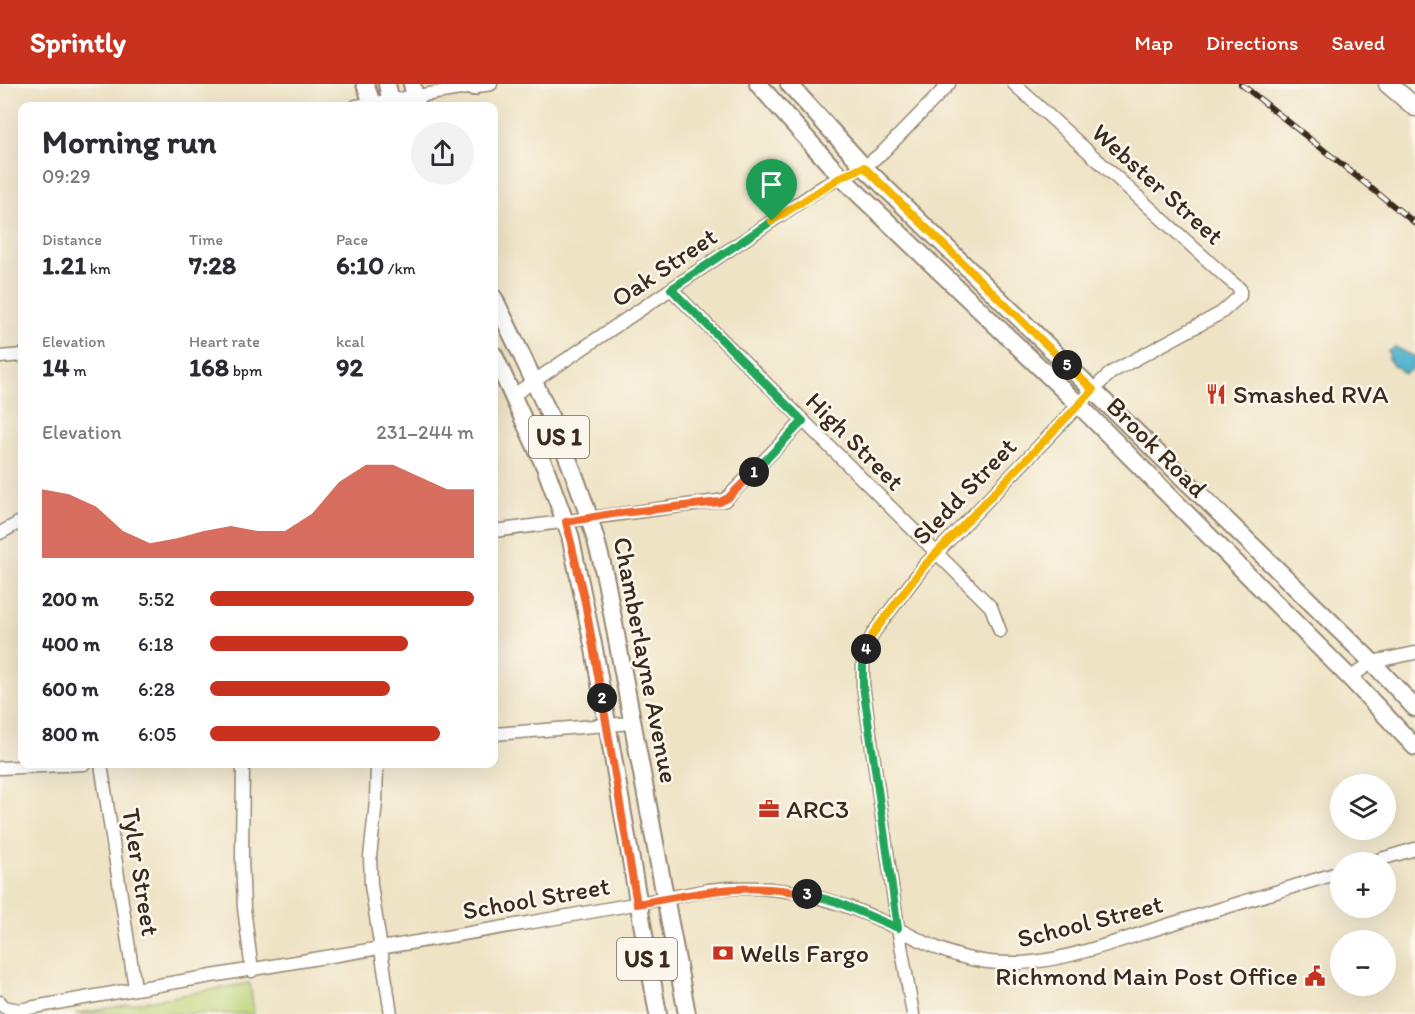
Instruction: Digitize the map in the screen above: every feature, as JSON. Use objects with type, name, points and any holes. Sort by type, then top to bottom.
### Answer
[{"type":"highway","points":[[1388,84],[1415,107]]},
{"type":"main road","points":[[365,84],[367,102]]},
{"type":"main road","points":[[387,84],[391,102]]},
{"type":"main road","name":"Brook Road","points":[[758,84],[841,177],[1078,404],[1350,678],[1415,747]]},
{"type":"main road","name":"Brook Road","points":[[789,84],[864,167],[1372,662],[1415,708]]},
{"type":"main road","name":"Chamberlayne Avenue","points":[[498,309],[564,448],[591,518],[606,581],[687,1014]]},
{"type":"main road","name":"Chamberlayne Avenue","points":[[498,365],[552,483],[566,522],[585,602],[658,1014]]},
{"type":"street","points":[[397,102],[414,96],[466,86],[491,84]]},
{"type":"street","name":"Oak Street","points":[[512,396],[841,177],[864,167],[883,152],[949,84]]},
{"type":"street","name":"Webster Street","points":[[1014,84],[1240,289],[1240,296]]},
{"type":"street","name":"High Street","points":[[671,289],[991,607],[1000,631]]},
{"type":"street","name":"Sledd Street","points":[[913,1014],[898,928],[863,686],[863,662],[866,648],[874,632],[924,566],[1078,404],[1113,372],[1221,313],[1240,296]]},
{"type":"street","points":[[0,357],[18,355]]},
{"type":"street","points":[[498,530],[725,500],[803,421]]},
{"type":"street","points":[[0,533],[18,523]]},
{"type":"street","points":[[1350,678],[1372,662],[1415,653]]},
{"type":"street","points":[[498,734],[632,723]]},
{"type":"street","points":[[0,768],[18,767]]},
{"type":"street","name":"Tyler Street","points":[[102,768],[135,988]]},
{"type":"street","points":[[243,768],[243,898],[252,971]]},
{"type":"street","points":[[377,768],[370,866],[371,885],[391,1014]]},
{"type":"street","points":[[1396,855],[1415,849]]},
{"type":"street","name":"School Street","points":[[2,1005],[19,1010],[135,988],[252,971],[723,888],[753,887],[793,891],[837,902],[898,928],[926,944],[958,956],[991,963],[1023,964],[1087,950],[1330,875]]},
{"type":"green space","points":[[250,983],[254,1014],[75,1014]]},
{"type":"water","points":[[1395,347],[1415,357],[1415,366],[1405,374],[1396,366],[1394,367],[1388,358],[1390,357],[1388,351]]},
{"type":"railway","points":[[1241,84],[1415,223]]},
{"type":"place","name":"Smashed RVA","points":[[1216,394]]},
{"type":"place","name":"ARC3","points":[[769,809]]},
{"type":"place","name":"Wells Fargo","points":[[723,953]]},
{"type":"place","name":"Richmond Main Post Office","points":[[1315,976]]},
{"type":"route","points":[[864,167],[1093,390],[924,566],[874,632],[866,648],[862,672],[863,686],[898,928],[837,902],[772,888],[723,888],[637,904],[585,602],[566,522],[725,500],[803,421],[671,289],[772,221],[825,186],[864,167]]}]
